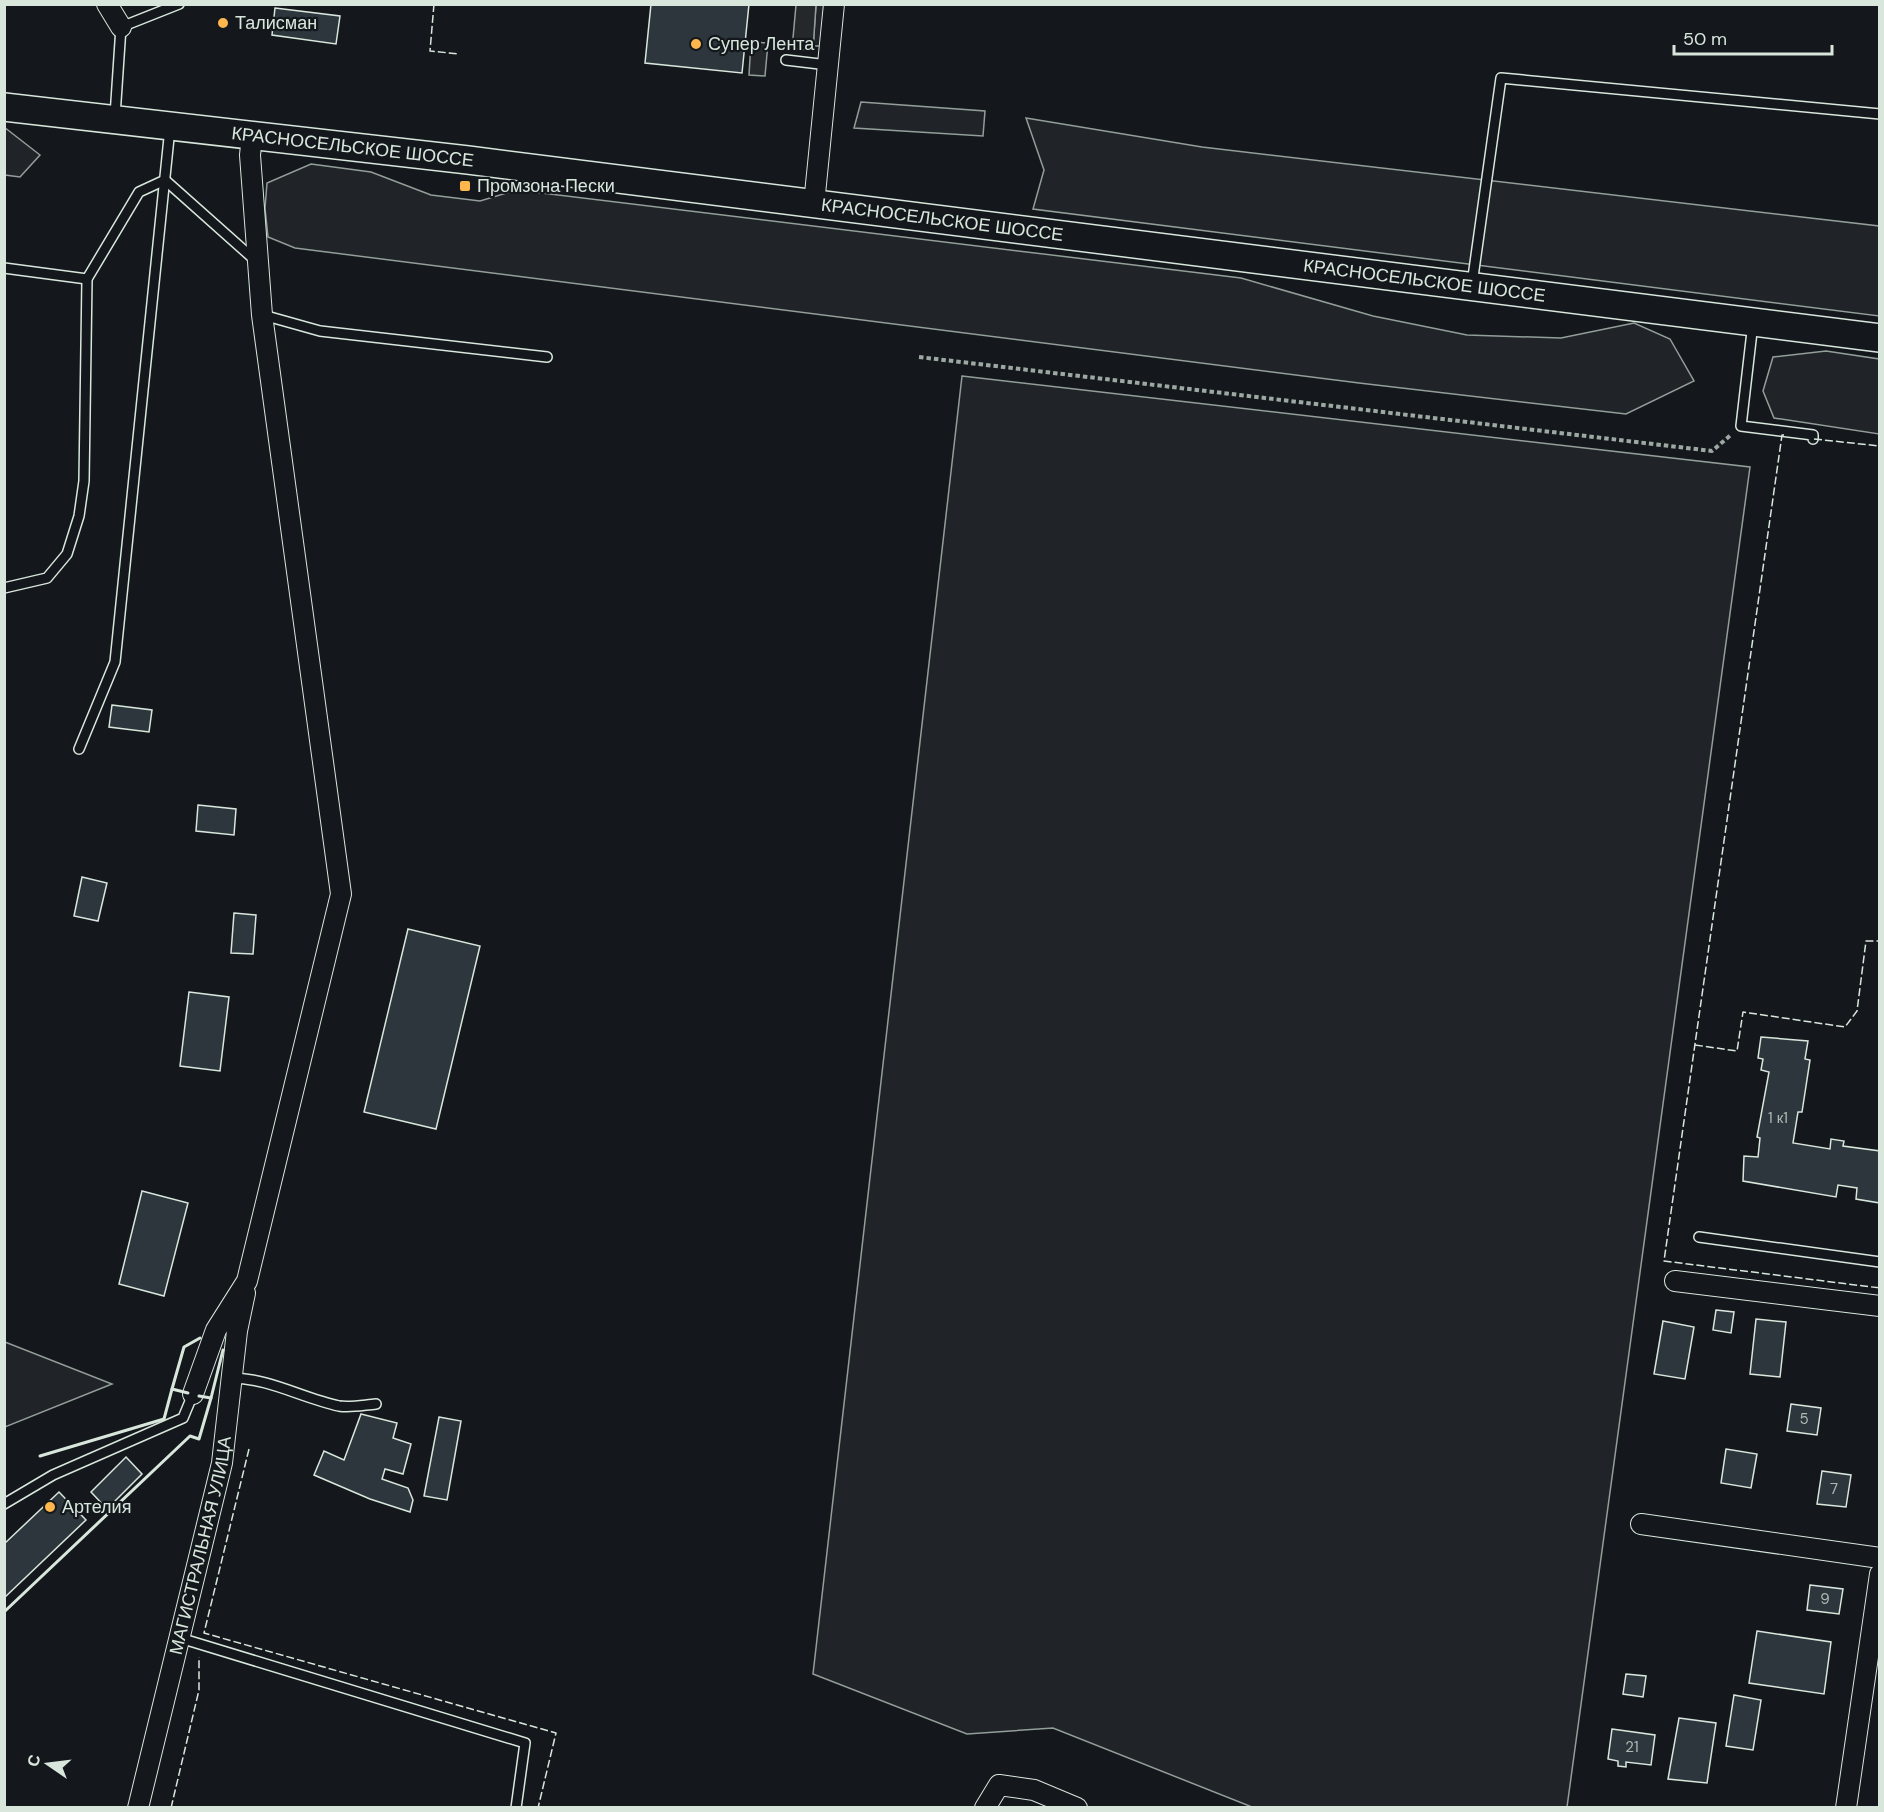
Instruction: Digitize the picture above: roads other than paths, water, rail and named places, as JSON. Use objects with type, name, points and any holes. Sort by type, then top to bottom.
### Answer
[{"type":"main road","name":"КРАСНОСЕЛЬСКОЕ ШОССЕ","points":[[4,107],[814,204],[1880,338]]},
{"type":"street","points":[[107,4],[121,27]]},
{"type":"street","points":[[814,204],[834,4]]},
{"type":"street","points":[[193,1394],[216,1330],[247,1281],[341,894],[262,315],[250,156],[252,136]]},
{"type":"street","name":"МАГИСТРАЛЬНАЯ УЛИЦА","points":[[138,1808],[222,1463],[231,1378],[247,1281]]},
{"type":"street","points":[[1675,1281],[1880,1306]]},
{"type":"street","points":[[1641,1524],[1880,1558]]},
{"type":"street","points":[[1846,1808],[1880,1574]]},
{"type":"street","points":[[985,1808],[999,1785],[1034,1790],[1077,1808]]},
{"type":"lane","points":[[114,119],[121,27],[179,4]]},
{"type":"lane","points":[[786,60],[828,65]]},
{"type":"lane","points":[[1472,287],[1501,78],[1880,114]]},
{"type":"lane","points":[[80,749],[115,662],[170,126]]},
{"type":"lane","points":[[165,180],[259,263]]},
{"type":"lane","points":[[4,588],[47,578],[67,554],[79,516],[84,481],[87,279],[139,192],[165,180]]},
{"type":"lane","points":[[4,268],[87,279]]},
{"type":"lane","points":[[262,315],[320,332],[548,357]]},
{"type":"lane","points":[[1753,322],[1741,426],[1814,435],[1813,439]]},
{"type":"lane","points":[[1699,1237],[1880,1262]]},
{"type":"lane","points":[[231,1378],[248,1378],[340,1407],[376,1404]]},
{"type":"lane","points":[[4,1504],[53,1475],[183,1418],[193,1394]]},
{"type":"lane","points":[[180,1638],[525,1743],[516,1808]]},
{"type":"place","name":"Талисман","points":[[223,23]]},
{"type":"place","name":"Супер Лента","points":[[696,44]]},
{"type":"place","name":"Промзона Пески","points":[[465,186]]},
{"type":"place","name":"Артелия","points":[[50,1507]]}]
